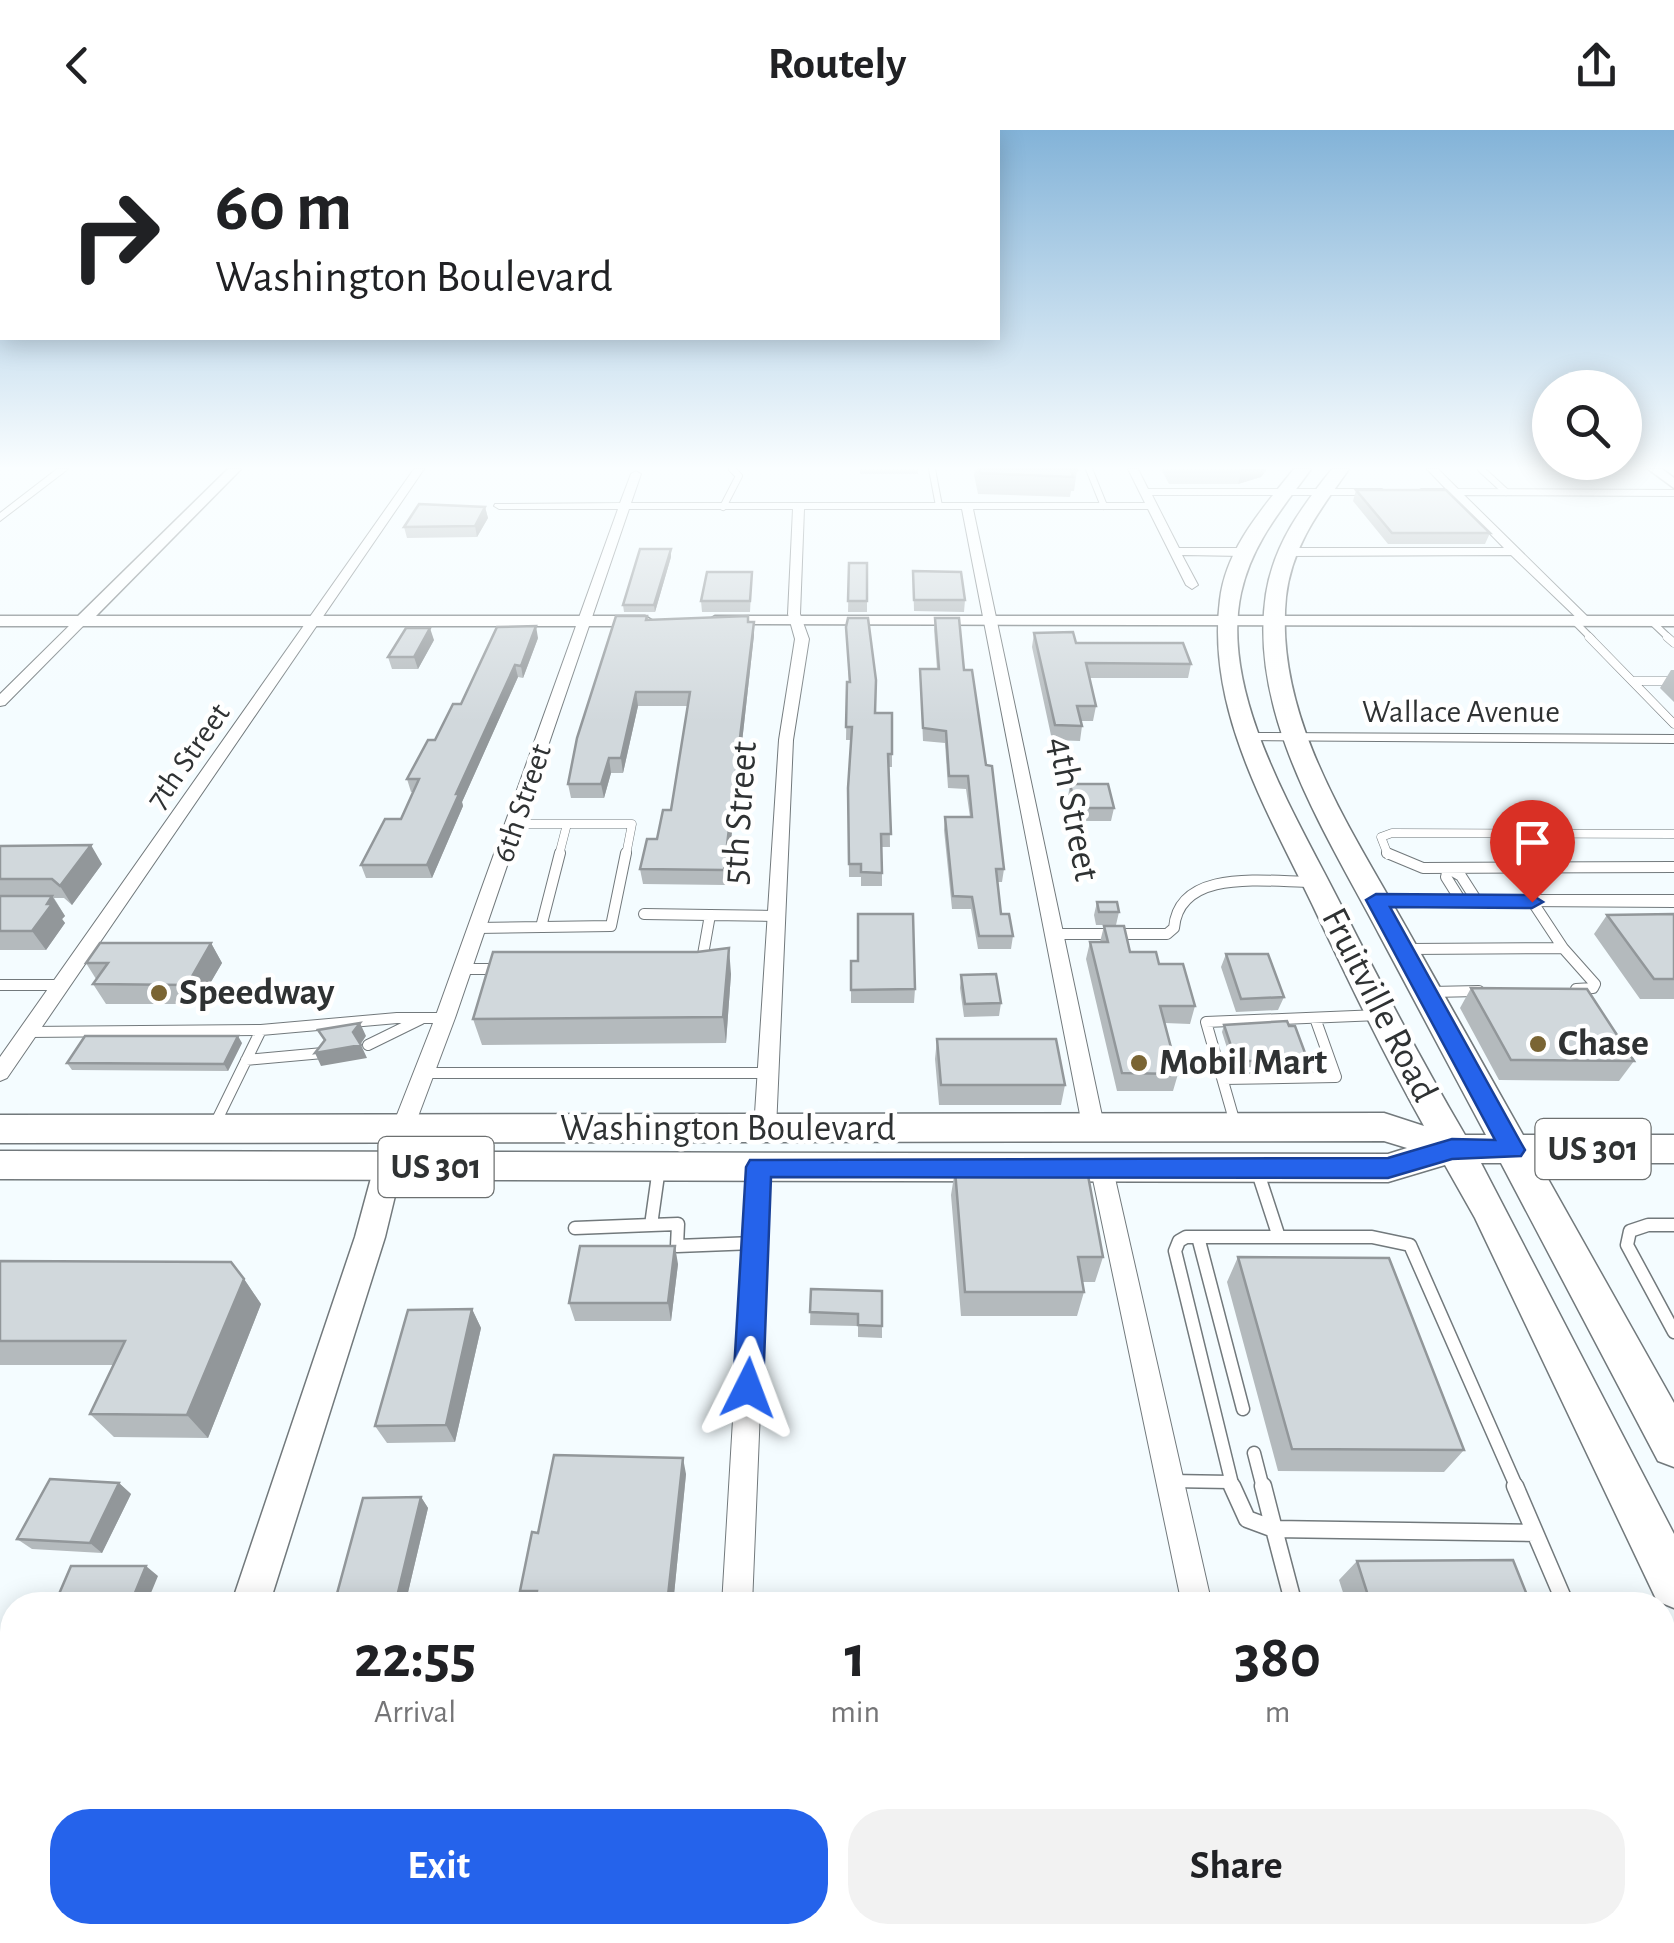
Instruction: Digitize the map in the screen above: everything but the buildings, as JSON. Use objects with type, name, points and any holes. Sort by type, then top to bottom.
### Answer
[{"type":"main road","name":"Fruitville Road","points":[[1243,554],[1230,596],[1229,666],[1269,788],[1452,1149],[1490,1211],[1674,1584]]},
{"type":"main road","name":"Fruitville Road","points":[[1288,554],[1274,598],[1277,668],[1296,738],[1324,805],[1674,1446]]},
{"type":"main road","name":"Washington Boulevard","points":[[0,1129],[1384,1127],[1452,1149],[1674,1149]]},
{"type":"main road","points":[[464,1167],[495,1152],[509,1150],[729,1148],[750,1142],[765,1128]]},
{"type":"main road","name":"Washington Boulevard","points":[[0,1165],[1388,1168],[1452,1149]]},
{"type":"street","points":[[0,702],[149,554]]},
{"type":"street","name":"7th Street","points":[[0,1073],[362,554]]},
{"type":"street","name":"6th Street","points":[[402,1130],[426,1074],[609,554]]},
{"type":"street","name":"5th Street","points":[[765,1128],[786,740],[802,639],[794,614],[797,554]]},
{"type":"street","name":"4th Street","points":[[976,554],[1094,1130]]},
{"type":"street","points":[[1176,554],[1192,584]]},
{"type":"street","points":[[1516,554],[1579,621]]},
{"type":"street","points":[[0,621],[663,621]]},
{"type":"street","points":[[702,621],[1674,621]]},
{"type":"street","name":"Wallace Avenue","points":[[1249,736],[1674,739]]},
{"type":"street","points":[[1376,900],[1674,901]]},
{"type":"street","points":[[1101,1165],[1194,1592]]},
{"type":"street","points":[[254,1592],[370,1238],[388,1167]]},
{"type":"street","points":[[737,1592],[759,1167]]},
{"type":"lane","points":[[1579,621],[1674,724]]},
{"type":"lane","points":[[1651,621],[1674,643]]},
{"type":"lane","points":[[1632,681],[1674,681]]},
{"type":"lane","points":[[478,928],[611,926],[632,824],[514,824]]},
{"type":"lane","points":[[541,927],[567,824]]},
{"type":"lane","points":[[1674,834],[1392,834],[1382,838],[1388,856],[1404,864],[1448,868],[1674,867]]},
{"type":"lane","points":[[1448,868],[1446,877],[1469,900]]},
{"type":"lane","points":[[1448,868],[1461,876],[1469,900]]},
{"type":"lane","points":[[1054,934],[1167,934],[1174,928],[1178,900],[1189,890],[1210,885],[1317,882]]},
{"type":"lane","points":[[1532,902],[1563,948],[1587,971],[1595,987],[1556,989]]},
{"type":"lane","points":[[644,914],[776,916]]},
{"type":"lane","points":[[700,968],[710,915]]},
{"type":"lane","points":[[1402,949],[1563,948]]},
{"type":"lane","points":[[462,969],[522,969]]},
{"type":"lane","points":[[0,985],[62,985]]},
{"type":"lane","points":[[1425,992],[1494,990]]},
{"type":"lane","points":[[1237,1128],[1206,1022],[1382,1015]]},
{"type":"lane","points":[[368,1046],[423,1018]]},
{"type":"lane","points":[[28,1032],[261,1030],[445,1018]]},
{"type":"lane","points":[[1223,1079],[1336,1077],[1315,1018]]},
{"type":"lane","points":[[212,1131],[261,1030]]},
{"type":"lane","points":[[246,1060],[322,1053]]},
{"type":"lane","points":[[426,1074],[768,1073]]},
{"type":"lane","points":[[651,1225],[659,1167]]},
{"type":"lane","points":[[1256,1167],[1279,1237]]},
{"type":"lane","points":[[575,1228],[678,1224],[677,1246],[755,1243]]},
{"type":"lane","points":[[1674,1225],[1638,1226],[1630,1231],[1627,1245],[1674,1332]]},
{"type":"lane","points":[[1535,1532],[1274,1529],[1247,1520],[1230,1482],[1174,1252],[1182,1238],[1372,1237],[1410,1245],[1418,1256],[1560,1592]]},
{"type":"lane","points":[[1198,1238],[1243,1409]]},
{"type":"lane","points":[[1254,1453],[1291,1592]]},
{"type":"lane","points":[[1170,1481],[1230,1482]]},
{"type":"place","name":"Speedway","points":[[159,993]]},
{"type":"place","name":"Chase","points":[[1538,1044]]},
{"type":"place","name":"Mobil Mart","points":[[1139,1063]]},
{"type":"route","points":[[748,1388],[759,1167],[1388,1168],[1452,1149],[1512,1150],[1376,900],[1532,902]]}]
